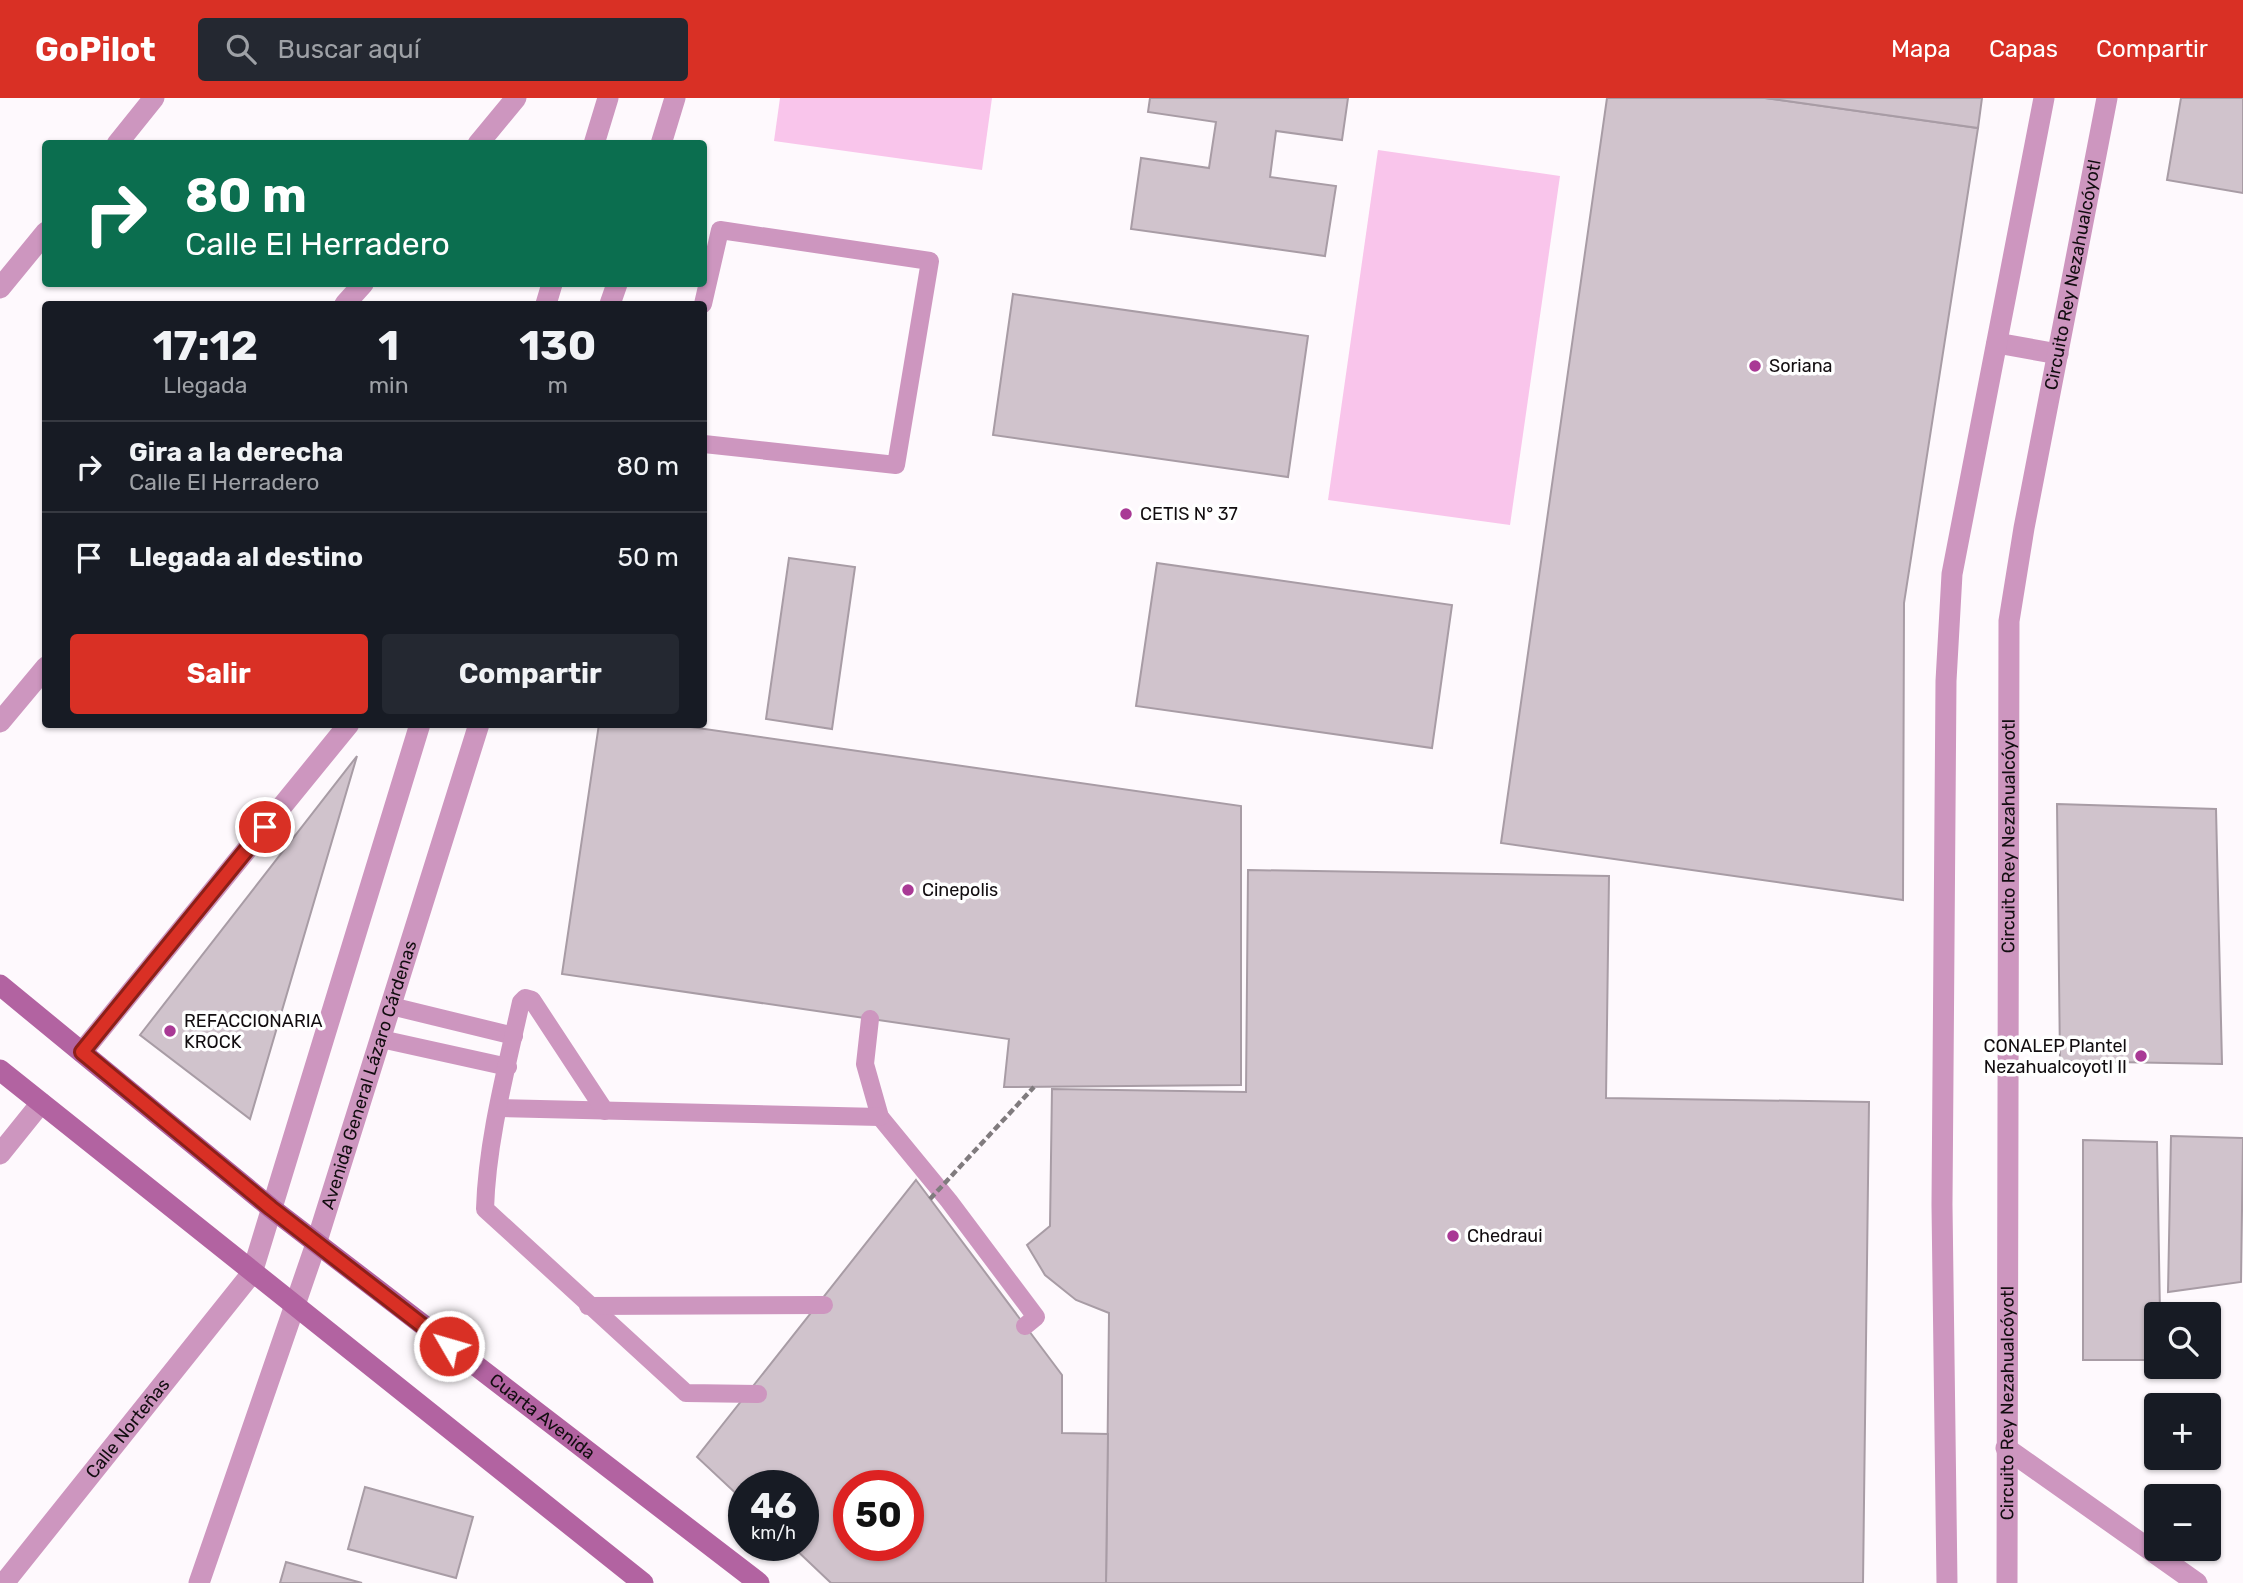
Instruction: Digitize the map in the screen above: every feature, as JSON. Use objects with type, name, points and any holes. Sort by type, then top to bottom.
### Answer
[{"type":"main road","name":"Cuarta Avenida","points":[[0,985],[316,1244],[760,1583]]},
{"type":"main road","points":[[0,1070],[643,1583]]},
{"type":"street","points":[[120,140],[154,98]]},
{"type":"street","points":[[481,140],[516,98]]},
{"type":"street","points":[[595,140],[608,98]]},
{"type":"street","points":[[662,140],[675,98]]},
{"type":"street","points":[[1947,1583],[1942,1205],[1946,681],[1952,574],[2044,98]]},
{"type":"street","name":"Circuito Rey Nezahualcóyotl","points":[[2007,1583],[2009,621],[2107,98]]},
{"type":"street","points":[[0,288],[42,237]]},
{"type":"street","points":[[348,301],[360,287]]},
{"type":"street","points":[[1997,343],[2058,354]]},
{"type":"street","points":[[0,722],[42,672]]},
{"type":"street","points":[[82,1052],[346,728]]},
{"type":"street","points":[[252,1273],[419,728]]},
{"type":"street","name":"Avenida General Lázaro Cárdenas","points":[[199,1583],[316,1244],[478,728]]},
{"type":"street","points":[[0,1154],[41,1103]]},
{"type":"street","name":"Calle Norteñas","points":[[4,1583],[252,1273]]},
{"type":"street","points":[[2006,1448],[2197,1583]]},
{"type":"lane","points":[[707,287],[720,230],[930,261],[896,465],[707,444]]},
{"type":"lane","points":[[606,1111],[532,1000],[526,998],[521,1002],[514,1035],[486,1182],[485,1209],[686,1394],[758,1394]]},
{"type":"lane","points":[[391,1006],[514,1035]]},
{"type":"lane","points":[[870,1019],[865,1064],[880,1117],[949,1201],[1036,1317],[1025,1326]]},
{"type":"lane","points":[[382,1039],[508,1067]]},
{"type":"lane","points":[[500,1108],[880,1117]]},
{"type":"lane","points":[[589,1306],[824,1305]]},
{"type":"path","points":[[930,1199],[1034,1087]]},
{"type":"shaded area","points":[[780,98],[992,98],[982,170],[774,141]]},
{"type":"shaded area","points":[[1378,150],[1560,176],[1510,525],[1328,500]]},
{"type":"building","points":[[1150,98],[1348,98],[1342,140],[1276,131],[1270,177],[1336,186],[1325,256],[1131,229],[1141,158],[1209,168],[1216,122],[1148,112]]},
{"type":"building","name":"Soriana","points":[[1607,98],[1765,98],[1978,128],[1904,603],[1903,900],[1501,843]]},
{"type":"building","points":[[1765,98],[1982,98],[1978,128]]},
{"type":"building","points":[[2181,98],[2243,98],[2243,193],[2167,180]]},
{"type":"building","points":[[1013,294],[1308,336],[1288,477],[993,435]]},
{"type":"building","points":[[789,558],[855,567],[832,729],[766,719]]},
{"type":"building","points":[[1157,563],[1452,605],[1432,748],[1136,706]]},
{"type":"building","name":"Cinepolis","points":[[598,728],[698,728],[1241,806],[1241,1085],[1004,1087],[1009,1039],[562,974]]},
{"type":"building","points":[[357,756],[250,1119],[140,1035]]},
{"type":"building","points":[[2057,804],[2216,809],[2222,1064],[2060,1061]]},
{"type":"building","name":"Chedraui","points":[[1248,870],[1609,876],[1606,1098],[1869,1102],[1863,1583],[1106,1583],[1109,1313],[1076,1300],[1045,1275],[1027,1245],[1050,1226],[1052,1089],[1246,1092]]},
{"type":"building","points":[[2171,1136],[2243,1138],[2241,1282],[2168,1292]]},
{"type":"building","points":[[2083,1140],[2157,1142],[2160,1302],[2144,1302],[2144,1360],[2083,1360]]},
{"type":"building","points":[[916,1180],[1062,1375],[1062,1433],[1108,1434],[1106,1583],[831,1583],[808,1561],[819,1561],[819,1470],[728,1470],[728,1486],[697,1457]]},
{"type":"building","points":[[365,1487],[473,1517],[456,1578],[348,1549]]},
{"type":"building","points":[[286,1562],[362,1583],[280,1583]]},
{"type":"place","name":"Soriana","points":[[1755,366]]},
{"type":"place","name":"CETIS N° 37","points":[[1126,514]]},
{"type":"place","name":"Cinepolis","points":[[908,890]]},
{"type":"place","name":"REFACCIONARIA KROCK","points":[[170,1031]]},
{"type":"place","name":"CONALEP Plantel Nezahualcoyotl II","points":[[2141,1056]]},
{"type":"place","name":"Chedraui","points":[[1453,1236]]},
{"type":"route","points":[[265,827],[82,1052],[271,1208],[449,1346]]}]
